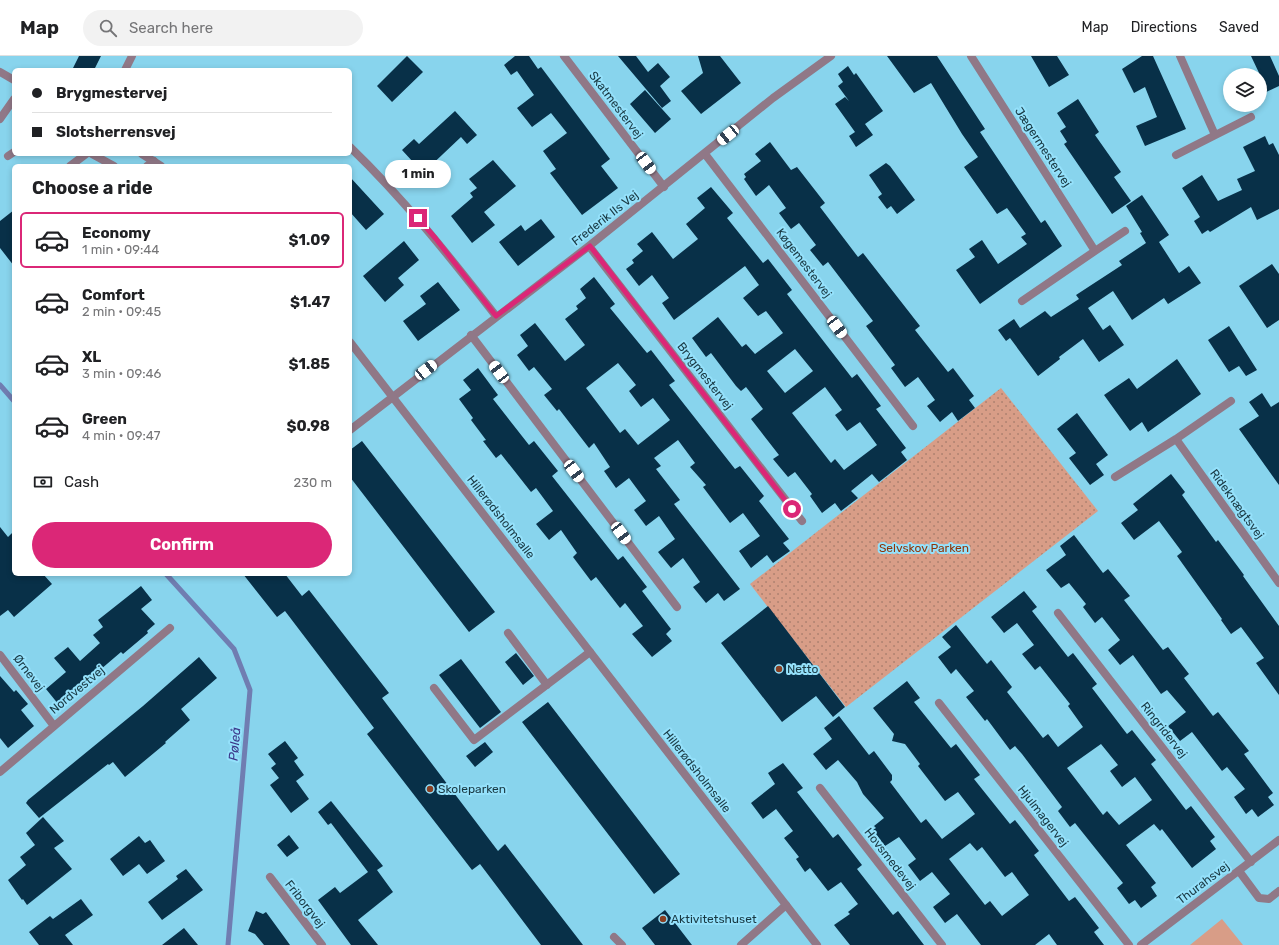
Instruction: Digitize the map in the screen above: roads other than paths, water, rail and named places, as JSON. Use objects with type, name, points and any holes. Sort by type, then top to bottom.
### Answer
[{"type":"street","points":[[126,68],[132,56]]},
{"type":"street","name":"Skatmestervej","points":[[564,56],[664,187]]},
{"type":"street","name":"Frederik IIs Vej","points":[[393,397],[471,335],[590,246],[773,98],[831,56]]},
{"type":"street","name":"Jægermestervej","points":[[971,56],[1095,251]]},
{"type":"street","points":[[1180,56],[1215,135]]},
{"type":"street","points":[[0,72],[12,79]]},
{"type":"street","points":[[0,119],[11,109]]},
{"type":"street","points":[[1176,155],[1251,116]]},
{"type":"street","points":[[352,149],[371,167],[436,239],[496,316]]},
{"type":"street","name":"Køgemestervej","points":[[704,154],[913,426]]},
{"type":"street","points":[[73,164],[83,156]]},
{"type":"street","points":[[96,156],[110,164]]},
{"type":"street","points":[[144,156],[150,164]]},
{"type":"street","points":[[1022,301],[1125,231]]},
{"type":"street","name":"Brygmestervej","points":[[590,246],[802,521]]},
{"type":"street","points":[[471,335],[677,607]]},
{"type":"street","name":"Hillerødsholmsalle","points":[[352,345],[817,945]]},
{"type":"street","points":[[352,428],[393,397]]},
{"type":"street","points":[[1115,477],[1176,440],[1231,401]]},
{"type":"street","name":"Rideknægtsvej","points":[[1176,440],[1279,583]]},
{"type":"street","name":"Ringridervej","points":[[1058,613],[1251,862]]},
{"type":"street","name":"Nordvestvej","points":[[0,772],[170,628]]},
{"type":"street","points":[[508,633],[546,684]]},
{"type":"street","points":[[434,688],[474,740],[590,652]]},
{"type":"street","name":"Ørnevej","points":[[0,655],[54,726]]},
{"type":"street","name":"Hjulmagervej","points":[[939,703],[1129,945]]},
{"type":"street","name":"Hovsmedevej","points":[[820,788],[942,945]]},
{"type":"street","name":"Thurahsvej","points":[[1141,945],[1279,840]]},
{"type":"street","points":[[1239,871],[1259,898],[1269,899],[1279,892]]},
{"type":"street","name":"Friborgvej","points":[[270,878],[322,945]]},
{"type":"street","points":[[741,945],[786,905]]},
{"type":"street","points":[[614,937],[622,945]]},
{"type":"waterway","name":"Pøleå","points":[[0,385],[12,399]]},
{"type":"waterway","name":"Pøleå","points":[[168,576],[234,649],[250,690],[228,945]]},
{"type":"place","name":"Netto","points":[[779,669]]},
{"type":"place","name":"Skoleparken","points":[[430,789]]},
{"type":"place","name":"Aktivitetshuset","points":[[663,919]]},
{"type":"park label","name":"Selvskov Parken","points":[[924,548]]}]
